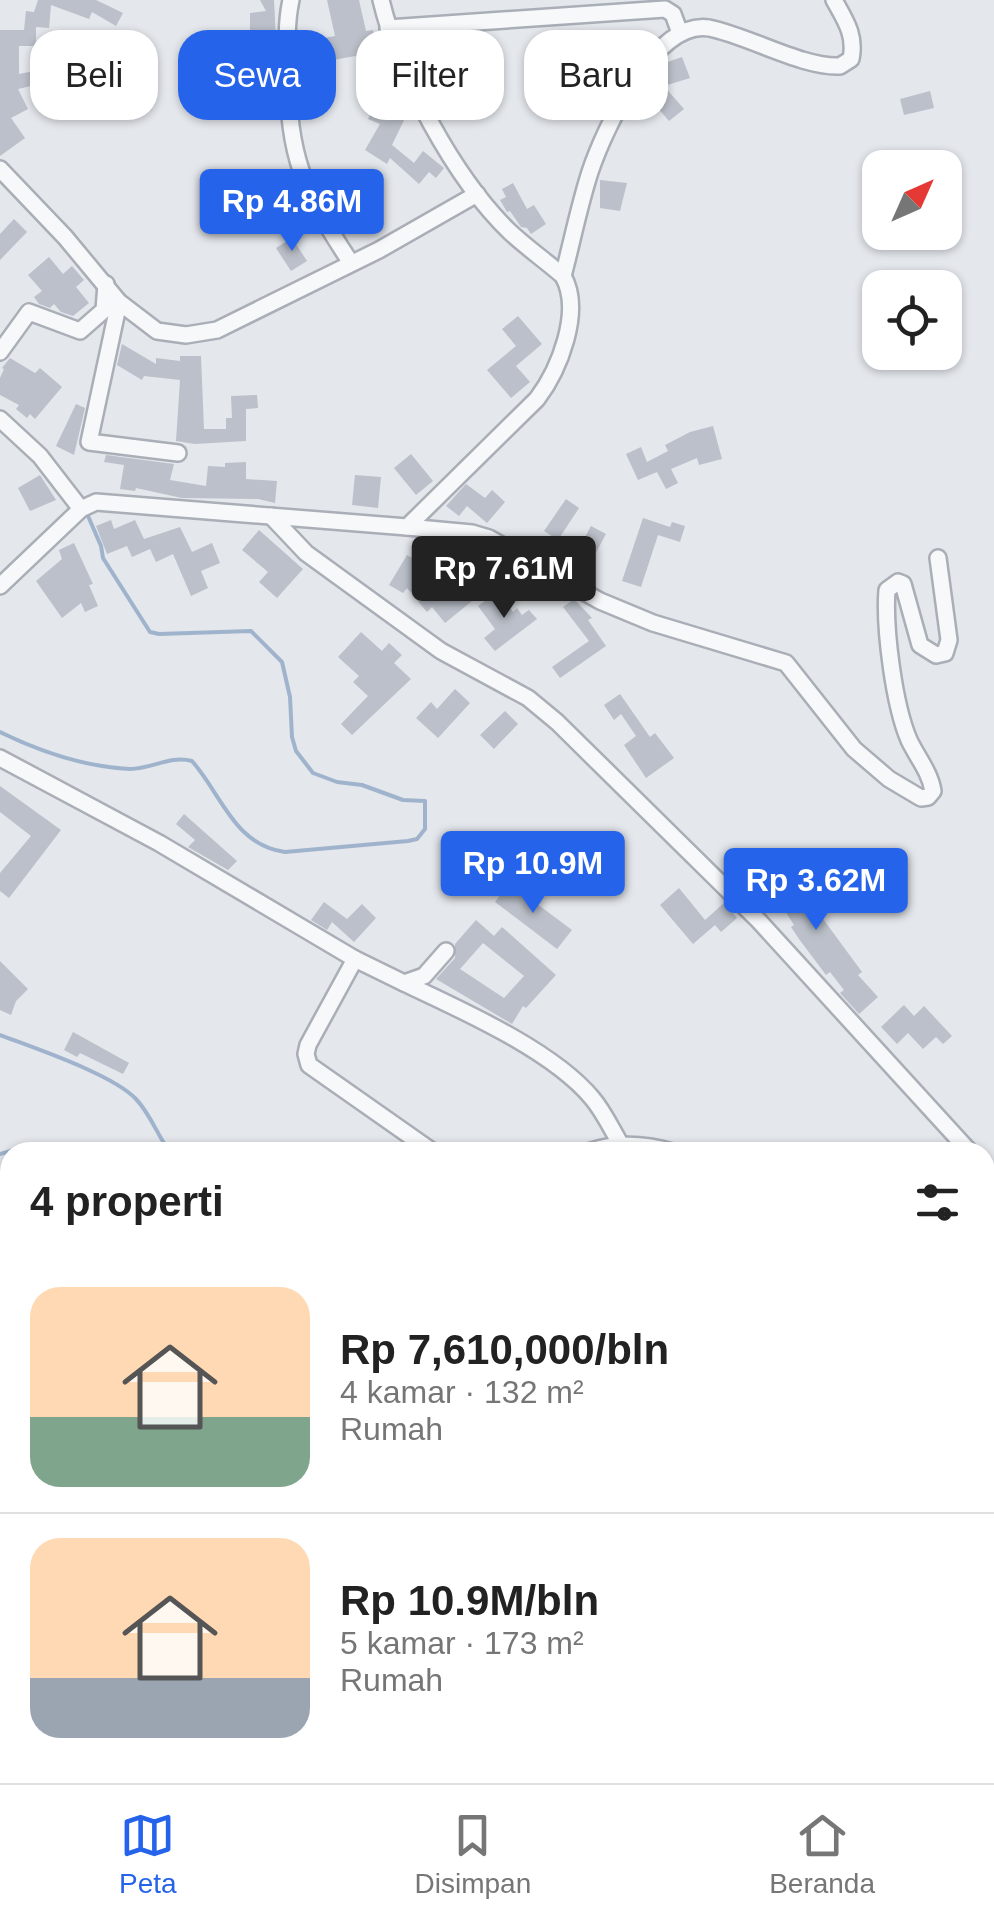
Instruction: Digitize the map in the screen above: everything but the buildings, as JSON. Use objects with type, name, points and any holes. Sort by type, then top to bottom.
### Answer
[{"type":"street","points":[[291,0],[287,18],[287,94],[298,168],[317,212],[351,262]]},
{"type":"street","points":[[381,0],[396,54],[477,194],[508,230],[564,276],[570,303],[562,357],[549,382],[407,527]]},
{"type":"street","points":[[564,276],[599,146],[643,70],[669,39],[692,28],[706,28],[836,67],[850,62],[853,50],[851,30],[834,0]]},
{"type":"street","points":[[388,28],[582,7],[665,9],[673,14],[680,32]]},
{"type":"street","points":[[0,169],[120,302],[165,334],[218,330],[477,194]]},
{"type":"street","points":[[0,352],[29,312],[80,332],[104,310],[106,284]]},
{"type":"street","points":[[120,302],[89,442],[178,453]]},
{"type":"street","points":[[0,419],[40,456],[81,510]]},
{"type":"street","points":[[0,586],[88,504],[104,502],[472,533],[489,538],[600,601],[653,624],[786,664],[854,749],[921,798],[933,790],[908,738],[893,672],[886,606],[888,590],[898,582],[903,584],[920,645],[936,656],[945,653],[949,640],[938,558]]},
{"type":"street","points":[[272,516],[306,553],[441,651],[528,698],[557,722],[759,921],[961,1142]]},
{"type":"street","points":[[0,758],[159,843],[355,959],[529,1047],[592,1098],[619,1142]]},
{"type":"street","points":[[404,983],[424,976],[446,951]]},
{"type":"street","points":[[355,959],[308,1045],[309,1065],[419,1142]]},
{"type":"waterway","points":[[0,732],[63,757],[113,768],[192,761],[241,829],[253,840],[285,852],[408,841],[417,839],[425,829],[425,801],[403,800],[313,773],[296,751],[292,737],[290,697],[282,662],[251,631],[150,632],[103,558],[88,516]]},
{"type":"waterway","points":[[0,1035],[72,1062],[125,1090],[141,1105],[164,1142]]}]
